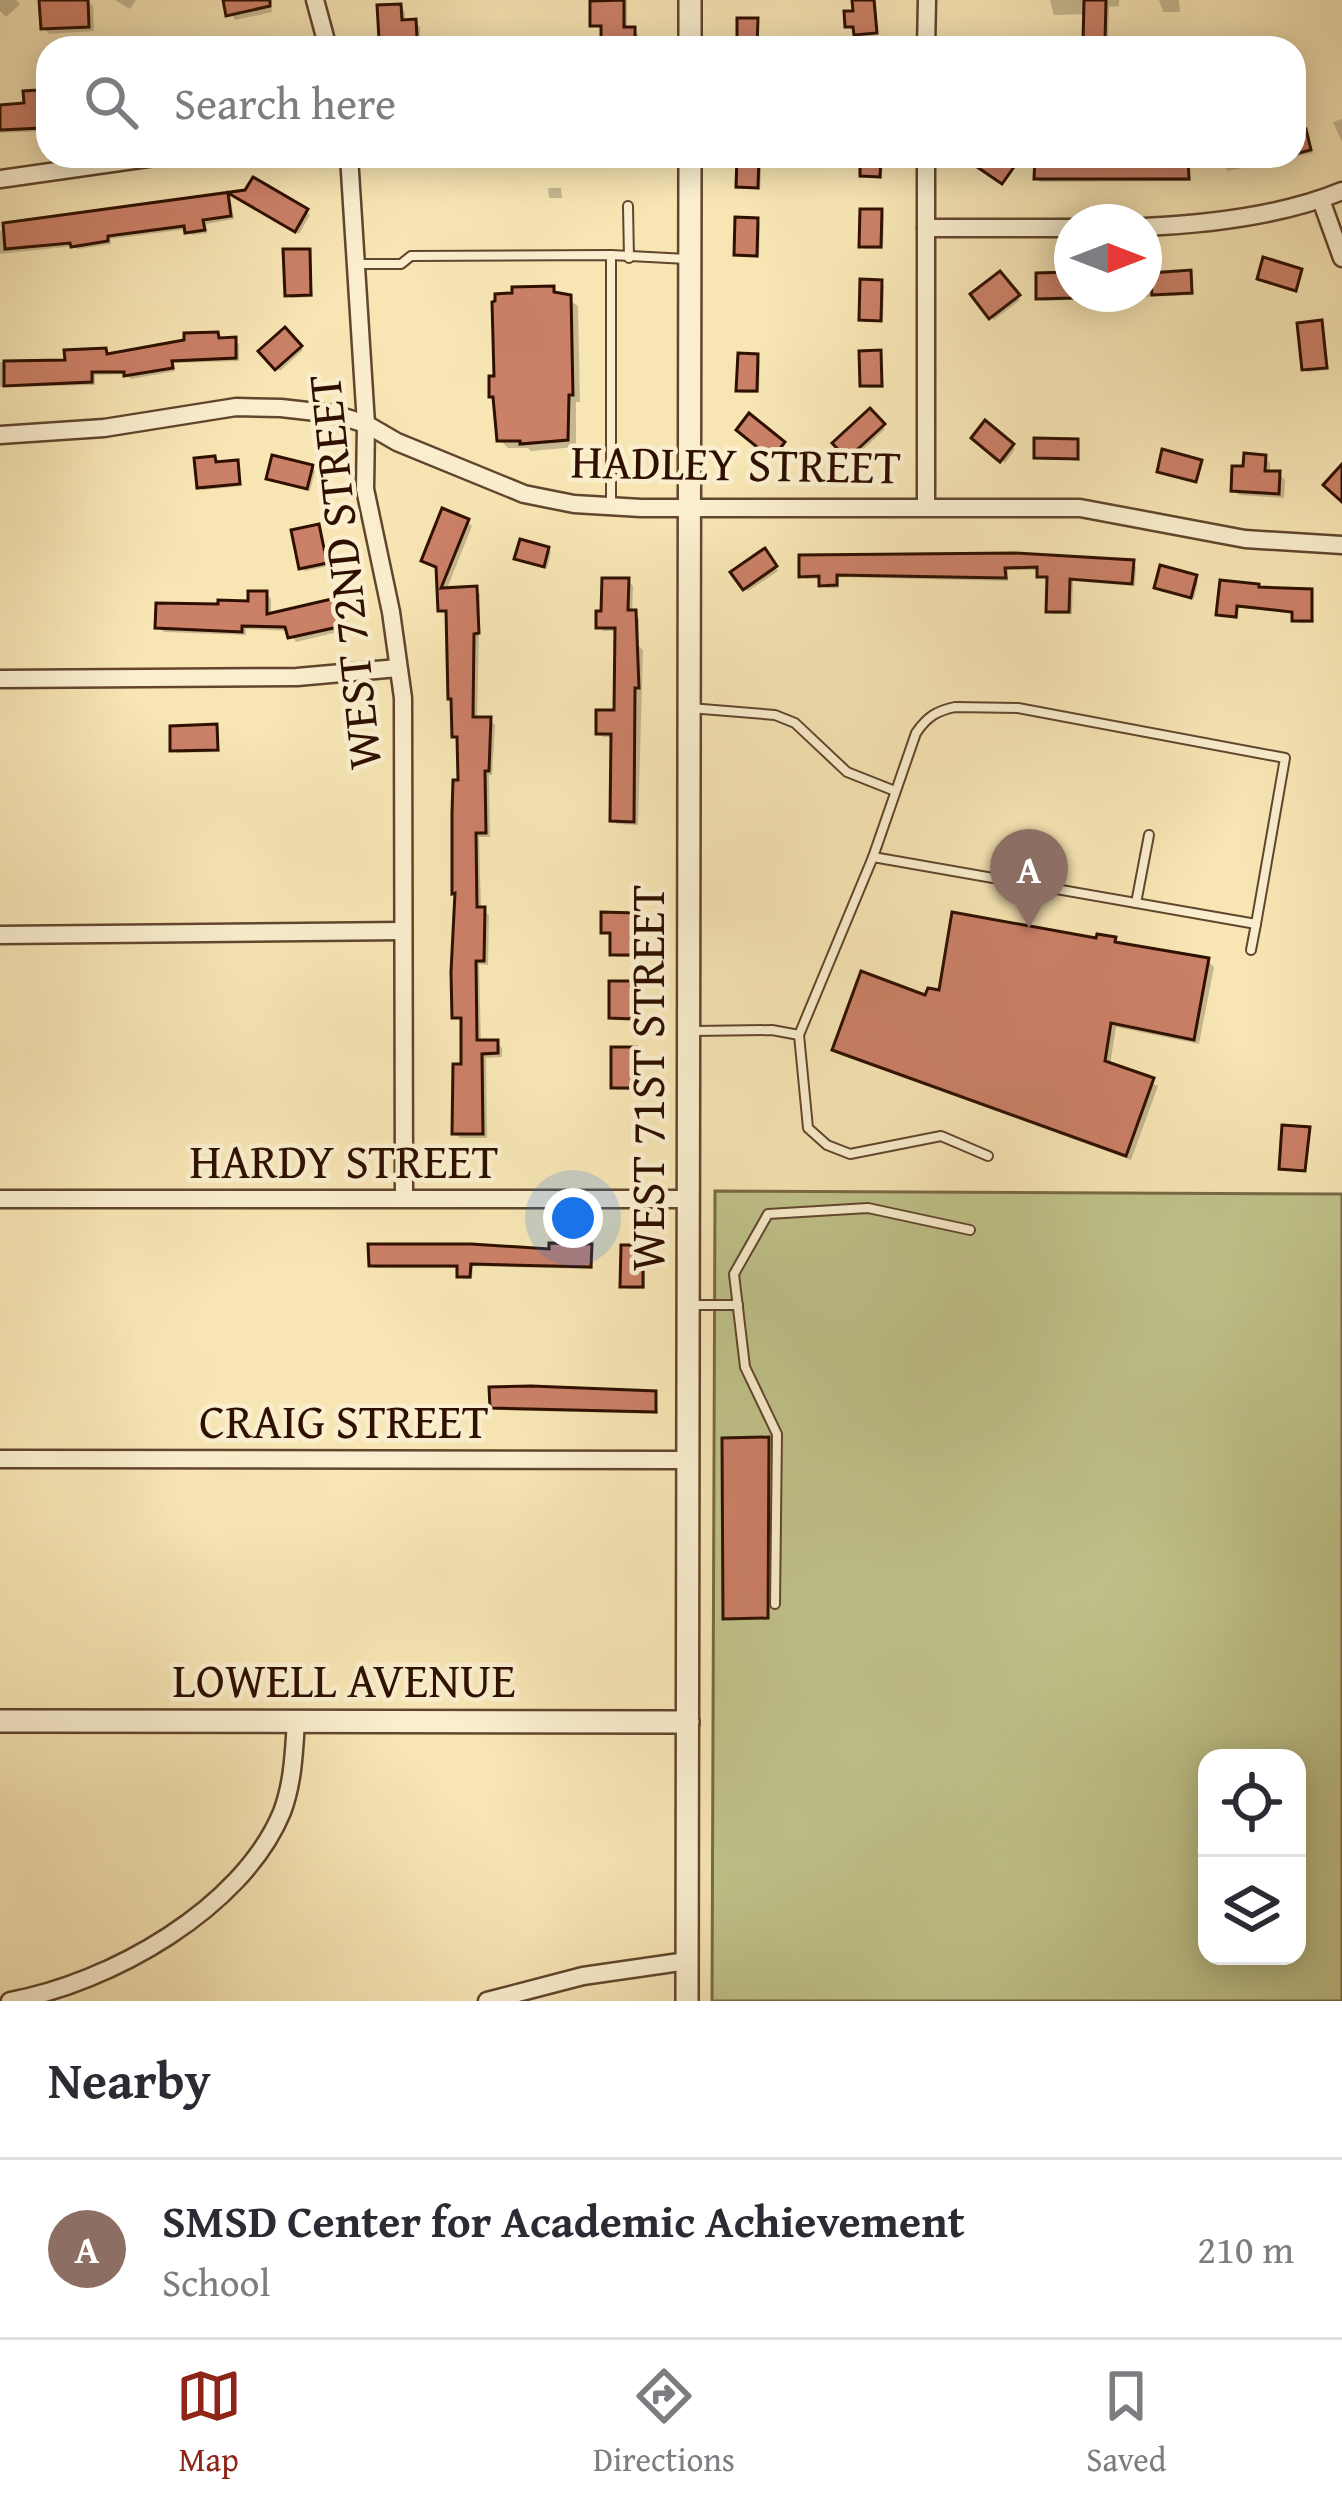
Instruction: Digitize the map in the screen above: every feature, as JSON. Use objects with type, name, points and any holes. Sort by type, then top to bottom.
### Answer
[{"type":"street","points":[[315,0],[325,36]]},
{"type":"street","points":[[690,0],[690,36]]},
{"type":"street","points":[[926,36],[927,0]]},
{"type":"street","points":[[0,179],[77,168]]},
{"type":"street","name":"WEST 72ND STREET","points":[[350,168],[366,424],[365,489],[403,698],[404,1197]]},
{"type":"street","name":"WEST 71ST STREET","points":[[687,2001],[690,168]]},
{"type":"street","points":[[926,168],[926,505]]},
{"type":"street","points":[[1162,225],[1234,218],[1321,200],[1342,191]]},
{"type":"street","points":[[1321,200],[1342,258]]},
{"type":"street","points":[[926,228],[1054,228]]},
{"type":"street","name":"HADLEY STREET","points":[[0,435],[104,428],[236,407],[334,414],[524,494],[611,507],[1080,508],[1137,515],[1245,539],[1342,544]]},
{"type":"street","points":[[0,679],[297,677],[398,668]]},
{"type":"street","points":[[0,935],[403,931]]},
{"type":"street","name":"HARDY STREET","points":[[0,1199],[688,1198]]},
{"type":"street","name":"CRAIG STREET","points":[[0,1459],[688,1460]]},
{"type":"street","name":"LOWELL AVENUE","points":[[0,1721],[688,1722]]},
{"type":"street","points":[[10,2001],[82,1980],[138,1954],[175,1932],[230,1886],[261,1849],[283,1810],[296,1721]]},
{"type":"street","points":[[487,2001],[583,1976],[687,1961]]},
{"type":"lane","points":[[628,206],[629,258]]},
{"type":"lane","points":[[611,255],[611,507]]},
{"type":"lane","points":[[358,264],[401,264],[411,256],[689,259]]},
{"type":"lane","points":[[988,1156],[940,1136],[850,1154],[827,1145],[808,1128],[799,1035],[925,719],[955,707],[1018,708],[1285,758],[1251,950]]},
{"type":"lane","points":[[689,709],[775,715],[795,723],[847,772],[895,790]]},
{"type":"lane","points":[[1136,903],[1149,835]]},
{"type":"lane","points":[[873,857],[1256,924]]},
{"type":"lane","points":[[688,1031],[772,1030],[799,1035]]},
{"type":"lane","points":[[776,1604],[777,1434],[745,1367],[734,1274],[768,1214],[868,1208],[970,1230]]},
{"type":"lane","points":[[688,1305],[738,1305]]},
{"type":"green space","points":[[715,1191],[1342,1194],[1342,2001],[712,2001]]},
{"type":"building","points":[[39,0],[88,0],[89,27],[41,29]]},
{"type":"building","points":[[223,0],[270,0],[270,6],[226,16]]},
{"type":"building","points":[[624,0],[624,27],[635,27],[635,36],[601,36],[601,26],[590,26],[590,1]]},
{"type":"building","points":[[852,0],[874,0],[877,33],[854,35],[853,27],[845,27],[844,11],[853,11]]},
{"type":"building","points":[[1084,0],[1106,0],[1105,36],[1083,36]]},
{"type":"building","points":[[401,4],[402,20],[416,19],[417,36],[379,36],[377,5]]},
{"type":"building","points":[[737,18],[758,18],[757,36],[737,36]]},
{"type":"building","points":[[36,90],[36,128],[0,130],[0,105],[24,103],[23,91]]},
{"type":"building","points":[[737,168],[759,168],[758,188],[736,187]]},
{"type":"building","points":[[860,168],[880,168],[880,177],[860,176]]},
{"type":"building","points":[[979,168],[1013,168],[1002,184]]},
{"type":"building","points":[[1035,168],[1189,168],[1189,179],[1034,179]]},
{"type":"building","points":[[253,177],[308,209],[295,232],[228,193],[231,216],[203,220],[205,230],[185,233],[184,226],[108,236],[108,241],[71,247],[70,243],[5,249],[3,223],[245,190]]},
{"type":"building","points":[[860,209],[882,209],[881,247],[859,247]]},
{"type":"building","points":[[735,217],[758,218],[757,256],[734,255]]},
{"type":"building","points":[[283,249],[310,249],[311,295],[285,296]]},
{"type":"building","points":[[1263,257],[1302,269],[1296,291],[1257,279]]},
{"type":"building","points":[[1191,270],[1192,293],[1162,294],[1162,272]]},
{"type":"building","points":[[1000,271],[1020,295],[989,319],[970,294]]},
{"type":"building","points":[[1054,272],[1054,298],[1036,299],[1036,273]]},
{"type":"building","points":[[860,279],[882,280],[881,321],[859,320]]},
{"type":"building","points":[[554,286],[554,292],[571,295],[573,395],[569,395],[568,440],[497,441],[493,397],[489,397],[489,376],[494,376],[492,302],[495,294],[512,293],[512,287]]},
{"type":"building","points":[[1322,320],[1327,368],[1302,370],[1297,323]]},
{"type":"building","points":[[285,327],[302,346],[275,370],[258,351]]},
{"type":"building","points":[[218,332],[219,338],[236,337],[236,358],[172,361],[173,368],[124,376],[124,372],[92,372],[92,382],[4,386],[4,361],[65,360],[64,350],[106,348],[107,354],[184,340],[184,333]]},
{"type":"building","points":[[881,350],[882,386],[860,386],[859,351]]},
{"type":"building","points":[[738,353],[758,354],[757,391],[736,391]]},
{"type":"building","points":[[870,408],[885,424],[847,459],[832,443]]},
{"type":"building","points":[[749,413],[785,442],[772,459],[736,430]]},
{"type":"building","points":[[985,420],[1014,444],[1000,462],[971,438]]},
{"type":"building","points":[[1034,438],[1078,439],[1078,459],[1034,458]]},
{"type":"building","points":[[1162,449],[1202,460],[1196,482],[1157,472]]},
{"type":"building","points":[[1244,453],[1266,455],[1265,471],[1280,471],[1279,494],[1231,491],[1232,466],[1243,466]]},
{"type":"building","points":[[272,455],[313,465],[307,489],[266,479]]},
{"type":"building","points":[[215,456],[216,462],[238,460],[240,484],[197,488],[194,458]]},
{"type":"building","points":[[1342,464],[1342,502],[1323,485]]},
{"type":"building","points":[[442,508],[469,519],[441,588],[477,586],[473,717],[491,717],[489,771],[485,771],[486,833],[476,833],[477,907],[485,907],[484,961],[476,961],[477,1040],[498,1040],[498,1053],[482,1054],[483,1134],[452,1134],[453,1064],[461,1064],[461,1018],[452,1018],[451,972],[457,737],[452,737],[448,699],[446,611],[438,611],[436,567],[421,561]]},
{"type":"building","points":[[319,524],[327,563],[299,569],[291,530]]},
{"type":"building","points":[[520,539],[549,547],[544,567],[514,559]]},
{"type":"building","points":[[765,548],[777,566],[743,590],[730,572]]},
{"type":"building","points":[[1015,553],[1134,560],[1132,584],[1070,579],[1069,612],[1046,612],[1047,577],[1037,577],[1037,567],[1005,568],[1006,578],[837,575],[837,585],[819,586],[819,576],[799,577],[799,555]]},
{"type":"building","points":[[1160,565],[1197,575],[1191,598],[1154,588]]},
{"type":"building","points":[[602,578],[629,578],[628,610],[636,610],[639,688],[635,688],[634,822],[610,821],[611,734],[596,734],[596,710],[614,710],[615,628],[596,628]]},
{"type":"building","points":[[1220,580],[1312,589],[1312,621],[1292,621],[1292,612],[1237,606],[1236,617],[1216,615]]},
{"type":"building","points":[[248,591],[267,591],[267,614],[340,597],[347,625],[288,638],[285,627],[242,626],[242,632],[155,628],[156,603],[248,601]]},
{"type":"building","points":[[217,724],[218,750],[170,751],[170,726]]},
{"type":"building","points":[[601,912],[636,913],[634,955],[610,955],[610,933],[601,933]]},
{"type":"building","points":[[952,912],[1096,938],[1097,934],[1116,937],[1115,942],[1209,958],[1194,1040],[1111,1023],[1105,1061],[1154,1078],[1126,1156],[832,1050],[861,971],[925,995],[928,988],[939,990]]},
{"type":"building","points":[[609,981],[635,981],[634,1019],[609,1018]]},
{"type":"building","points":[[611,1047],[636,1047],[635,1088],[611,1088]]},
{"type":"building","points":[[1282,1125],[1310,1127],[1305,1171],[1279,1169]]},
{"type":"building","points":[[549,1243],[592,1244],[591,1267],[471,1264],[470,1277],[457,1277],[457,1266],[369,1266],[368,1244],[549,1249]]},
{"type":"building","points":[[621,1245],[643,1245],[643,1287],[620,1287]]},
{"type":"building","points":[[489,1387],[656,1391],[656,1412],[490,1408]]},
{"type":"building","points":[[769,1437],[768,1618],[723,1619],[722,1438]]},
{"type":"place","name":"SMSD Center for Academic Achievement","points":[[1029,928]]}]
